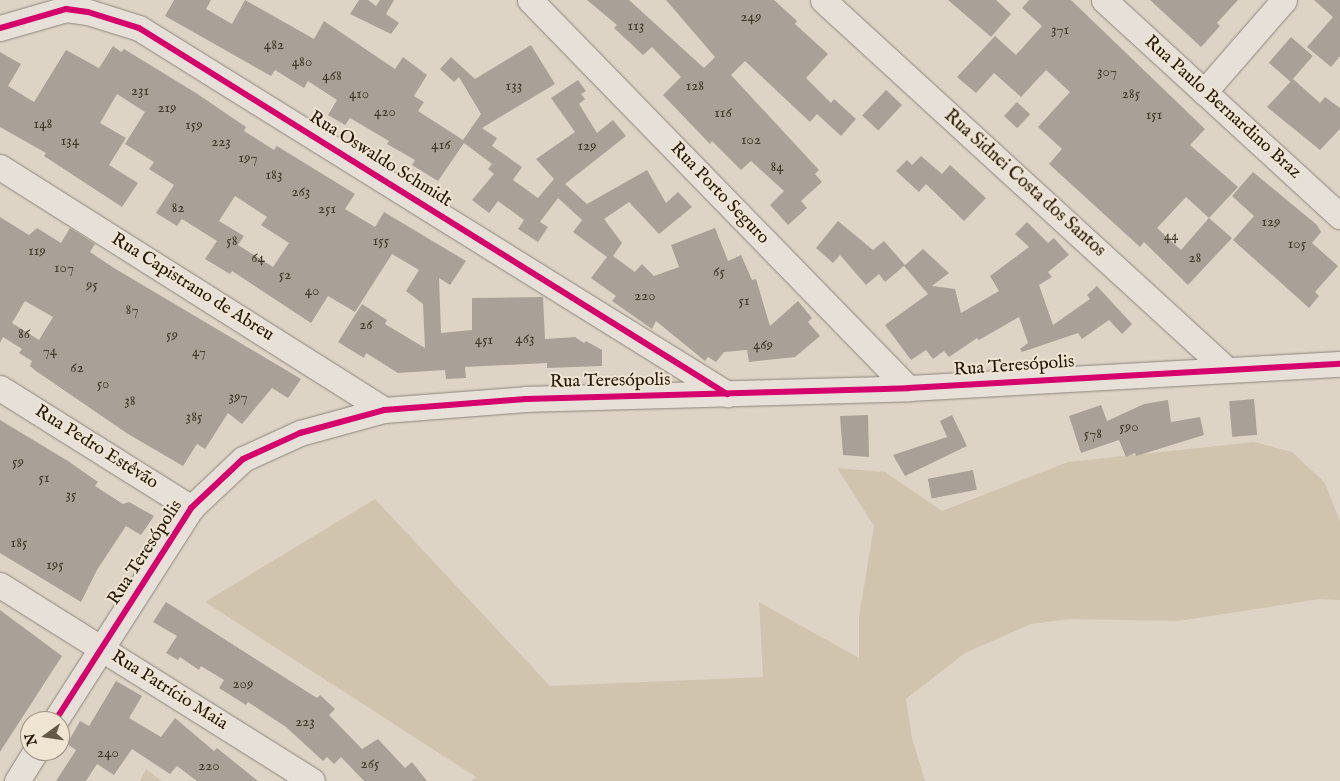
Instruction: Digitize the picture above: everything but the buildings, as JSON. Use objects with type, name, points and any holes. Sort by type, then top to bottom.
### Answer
[{"type":"street","name":"Rua Porto Seguro","points":[[530,0],[908,388]]},
{"type":"street","name":"Rua Sidnei Costa dos Santos","points":[[823,0],[1225,368]]},
{"type":"street","name":"Rua Paulo Bernardino Braz","points":[[1104,0],[1340,216]]},
{"type":"street","points":[[1204,92],[1284,0]]},
{"type":"street","name":"Rua Oswaldo Schmidt","points":[[0,28],[66,10],[88,12],[139,28],[727,394]]},
{"type":"street","name":"Rua Capistrano de Abreu","points":[[0,167],[384,410]]},
{"type":"street","name":"Rua Teresópolis","points":[[62,711],[191,508],[223,476],[260,449],[300,433],[384,410],[526,399],[908,388],[1225,368],[1340,364]]},
{"type":"street","name":"Rua Pedro Estêvão","points":[[0,388],[191,508]]},
{"type":"street","name":"Rua Patrício Maia","points":[[0,585],[312,781]]},
{"type":"street","points":[[17,781],[30,761]]},
{"type":"shaded area","points":[[1254,442],[1292,452],[1325,483],[1340,521],[1340,600],[1320,599],[1179,621],[1069,619],[1031,624],[965,653],[906,699],[912,738],[925,781],[471,781],[476,777],[205,602],[375,499],[550,686],[763,677],[759,602],[859,658],[859,617],[874,526],[837,468],[885,472],[942,511],[1068,462]]},
{"type":"shaded area","points":[[146,769],[162,781],[140,781]]},
{"type":"cycle path","points":[[0,28],[66,9],[88,12],[139,28],[727,394]]},
{"type":"cycle path","points":[[61,711],[191,508],[243,459],[300,433],[384,410],[526,399],[908,388],[1340,364]]}]
